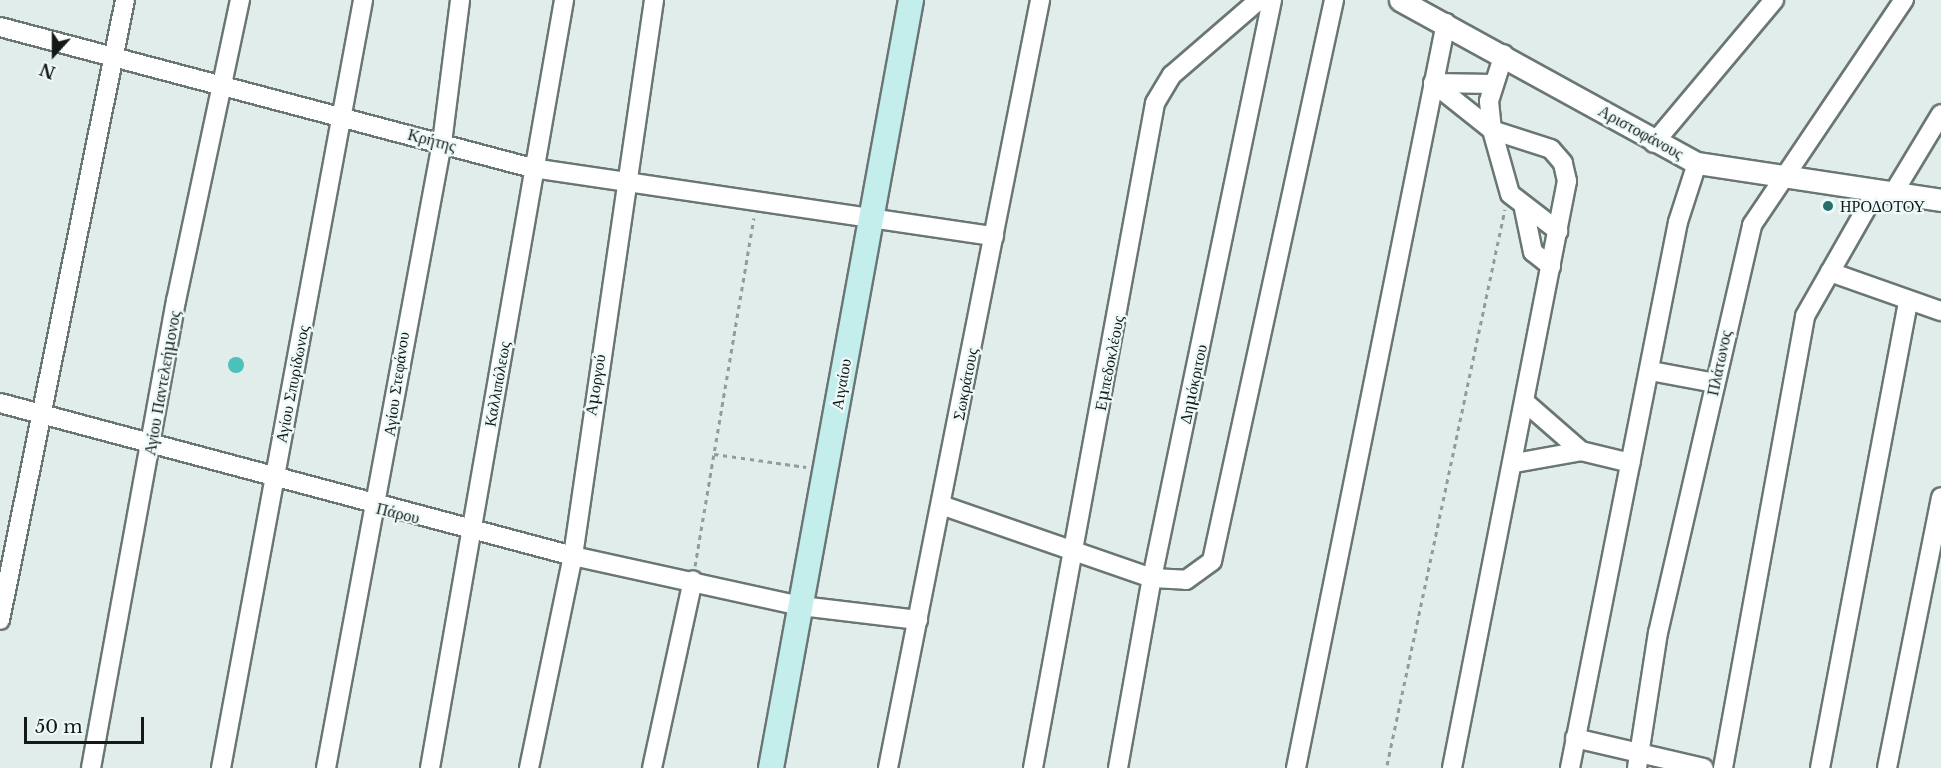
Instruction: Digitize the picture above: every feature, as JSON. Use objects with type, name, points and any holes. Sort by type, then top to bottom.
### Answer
[{"type":"main road","name":"Αιγαίου","points":[[771,768],[911,0]]},
{"type":"street","points":[[0,620],[38,414],[126,0]]},
{"type":"street","name":"Αγίου Παντελεήμονος","points":[[91,768],[151,445],[240,0]]},
{"type":"street","name":"Αγίου Σπυρίδωνος","points":[[222,768],[273,479],[343,117],[363,0]]},
{"type":"street","name":"Αγίου Στεφάνου","points":[[326,768],[377,508],[403,330],[442,143],[460,0]]},
{"type":"street","name":"Καλλιπόλεως","points":[[430,768],[532,168],[564,0]]},
{"type":"street","name":"Αμοργού","points":[[529,768],[573,556],[594,384],[630,186],[654,0]]},
{"type":"street","name":"Σωκράτους","points":[[888,768],[1040,0]]},
{"type":"street","name":"Εμπεδοκλέους","points":[[1033,768],[1155,103],[1172,75],[1259,0]]},
{"type":"street","name":"Δημόκριτου","points":[[1118,768],[1152,578],[1272,0]]},
{"type":"street","points":[[941,505],[1073,548],[1152,578],[1186,580],[1200,573],[1219,548],[1264,304],[1334,0]]},
{"type":"street","name":"Αριστοφάνους","points":[[1400,0],[1504,54],[1654,143],[1697,163],[1780,178],[1941,200]]},
{"type":"street","points":[[1654,143],[1774,0]]},
{"type":"street","name":"Πλάτωνος","points":[[1639,760],[1658,633],[1752,225],[1780,178],[1904,0]]},
{"type":"street","points":[[1296,768],[1446,23]]},
{"type":"street","name":"Κρήτης","points":[[0,27],[113,55],[222,90],[343,117],[532,168],[630,186],[757,201],[994,236]]},
{"type":"street","points":[[1504,54],[1493,84],[1488,115],[1504,184],[1524,209],[1558,231]]},
{"type":"street","points":[[1433,83],[1493,84]]},
{"type":"street","points":[[1433,83],[1492,130],[1558,155],[1567,181],[1515,463],[1452,768]]},
{"type":"street","points":[[1723,768],[1805,316],[1830,272],[1941,114]]},
{"type":"street","points":[[1569,768],[1651,371],[1678,222],[1697,163]]},
{"type":"street","points":[[1524,209],[1533,252],[1551,266]]},
{"type":"street","points":[[1830,272],[1908,302],[1941,311]]},
{"type":"street","points":[[1820,768],[1908,302]]},
{"type":"street","points":[[1651,371],[1715,383]]},
{"type":"street","name":"Πάρου","points":[[0,403],[377,508],[573,556],[693,580],[801,606],[918,620]]},
{"type":"street","points":[[1526,404],[1581,452]]},
{"type":"street","points":[[1515,463],[1581,452],[1631,463]]},
{"type":"street","points":[[1887,768],[1941,497]]},
{"type":"street","points":[[652,768],[693,580]]},
{"type":"street","points":[[1575,738],[1639,760],[1704,768]]},
{"type":"path","points":[[1387,765],[1498,245],[1504,184]]},
{"type":"path","points":[[693,580],[757,201]]},
{"type":"path","points":[[714,454],[825,470]]},
{"type":"water","points":[[233,357],[239,357],[244,365],[242,371],[233,373],[228,368],[228,362]]},
{"type":"place","name":"ΗΡΟΔΟΤΟΥ","points":[[1828,206]]}]
